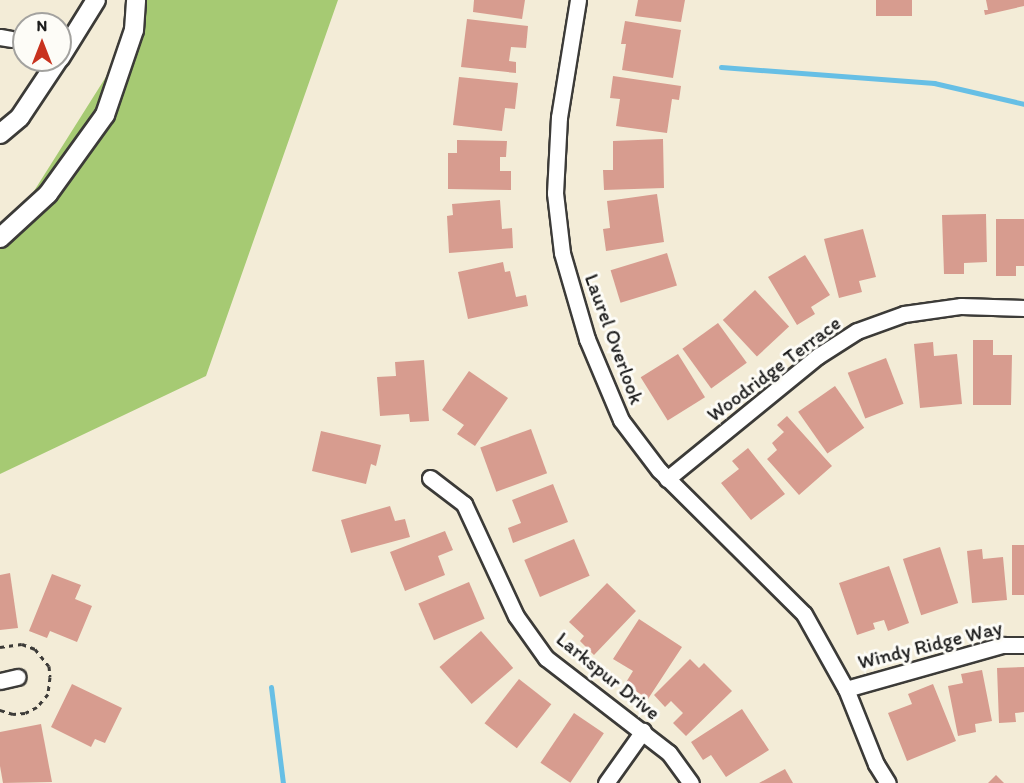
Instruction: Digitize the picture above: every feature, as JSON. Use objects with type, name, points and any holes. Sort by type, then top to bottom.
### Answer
[{"type":"street","points":[[72,38],[96,0]]},
{"type":"street","points":[[0,238],[48,194],[105,116],[134,30],[135,0]]},
{"type":"street","name":"Laurel Overlook","points":[[578,0],[559,117],[555,193],[562,253],[587,339],[621,420],[667,479],[804,614],[846,688],[876,764],[888,783]]},
{"type":"street","points":[[0,134],[20,117],[50,72]]},
{"type":"street","name":"Woodridge Terrace","points":[[667,479],[818,357],[857,331],[904,314],[961,306],[1024,308]]},
{"type":"street","name":"Larkspur Drive","points":[[430,478],[464,504],[516,616],[546,658],[669,753],[691,783]]},
{"type":"street","name":"Windy Ridge Way","points":[[846,688],[1003,645],[1024,645]]},
{"type":"street","points":[[0,681],[18,677]]},
{"type":"street","points":[[606,783],[643,731]]},
{"type":"green space","points":[[142,0],[338,0],[206,376],[0,474],[0,245],[138,26]]},
{"type":"building","points":[[474,0],[525,0],[522,19],[473,12]]},
{"type":"building","points":[[638,0],[685,0],[681,22],[635,16]]},
{"type":"building","points":[[876,0],[912,0],[912,16],[876,16]]},
{"type":"building","points":[[986,0],[1024,0],[1024,6],[985,15],[984,10],[988,10]]},
{"type":"building","points":[[467,19],[528,26],[526,48],[511,47],[509,61],[516,62],[516,73],[461,67]]},
{"type":"building","points":[[625,21],[681,30],[673,78],[622,70],[626,44],[621,44]]},
{"type":"building","points":[[613,76],[681,86],[679,100],[672,99],[667,133],[616,126],[620,99],[610,98]]},
{"type":"building","points":[[459,77],[518,83],[515,109],[505,108],[502,131],[453,125]]},
{"type":"building","points":[[663,139],[664,188],[604,190],[603,170],[613,170],[613,141]]},
{"type":"building","points":[[457,140],[507,141],[506,157],[500,157],[500,171],[511,171],[511,190],[448,189],[448,153],[457,153]]},
{"type":"building","points":[[657,194],[664,242],[606,251],[603,229],[610,228],[607,201]]},
{"type":"building","points":[[500,200],[502,229],[512,228],[513,248],[449,253],[447,216],[453,215],[452,204]]},
{"type":"building","points":[[986,214],[987,262],[964,263],[964,274],[944,274],[942,215]]},
{"type":"building","points":[[996,219],[1024,219],[1024,266],[1016,266],[1016,276],[996,276]]},
{"type":"building","points":[[863,229],[876,277],[859,281],[862,292],[839,298],[824,239]]},
{"type":"building","points":[[667,253],[677,286],[621,303],[611,270]]},
{"type":"building","points":[[805,255],[830,295],[811,307],[815,314],[797,325],[768,277]]},
{"type":"building","points":[[503,262],[505,272],[510,271],[516,297],[526,295],[528,306],[468,319],[458,272]]},
{"type":"building","points":[[755,290],[789,327],[757,357],[723,320]]},
{"type":"building","points":[[718,323],[747,363],[711,389],[682,349]]},
{"type":"building","points":[[973,340],[993,340],[993,355],[1012,355],[1011,405],[973,405]]},
{"type":"building","points":[[933,342],[934,356],[957,354],[962,404],[920,408],[914,344]]},
{"type":"building","points":[[678,354],[705,397],[668,421],[641,377]]},
{"type":"building","points":[[886,358],[904,404],[865,418],[848,373]]},
{"type":"building","points":[[424,360],[429,421],[410,422],[409,414],[380,416],[377,377],[396,376],[395,362]]},
{"type":"building","points":[[469,371],[508,398],[475,446],[457,434],[464,425],[442,410]]},
{"type":"building","points":[[835,386],[864,428],[827,454],[798,412]]},
{"type":"building","points":[[787,416],[832,466],[799,495],[767,459],[777,450],[772,443],[784,432],[777,425]]},
{"type":"building","points":[[531,429],[547,473],[496,492],[480,447]]},
{"type":"building","points":[[321,431],[381,445],[376,466],[371,464],[366,484],[312,471]]},
{"type":"building","points":[[748,448],[785,494],[751,520],[721,483],[739,469],[732,461]]},
{"type":"building","points":[[553,484],[568,522],[513,543],[508,528],[521,523],[512,500]]},
{"type":"building","points":[[390,506],[395,521],[405,519],[410,537],[351,553],[341,520]]},
{"type":"building","points":[[445,531],[453,550],[438,556],[445,575],[405,591],[390,552]]},
{"type":"building","points":[[574,539],[590,576],[540,597],[524,560]]},
{"type":"building","points":[[1012,545],[1024,545],[1024,595],[1012,595]]},
{"type":"building","points":[[940,547],[958,603],[921,615],[903,559]]},
{"type":"building","points":[[982,549],[983,559],[1003,557],[1007,600],[972,603],[967,551]]},
{"type":"building","points":[[889,566],[909,623],[888,631],[884,620],[873,623],[875,629],[857,635],[839,583]]},
{"type":"building","points":[[10,573],[18,628],[0,630],[0,575]]},
{"type":"building","points":[[52,574],[81,585],[75,599],[92,606],[77,642],[50,631],[47,638],[29,631]]},
{"type":"building","points":[[469,582],[485,619],[434,640],[418,603]]},
{"type":"building","points":[[607,583],[636,611],[594,655],[580,641],[584,636],[569,622]]},
{"type":"building","points":[[639,619],[682,647],[648,699],[625,684],[633,671],[613,659]]},
{"type":"building","points":[[481,631],[513,668],[472,704],[439,667]]},
{"type":"building","points":[[690,659],[699,668],[704,663],[732,691],[686,736],[673,723],[683,713],[671,701],[665,707],[654,695]]},
{"type":"building","points":[[1024,667],[1024,712],[1015,713],[1016,722],[999,723],[997,668]]},
{"type":"building","points":[[982,670],[992,721],[975,724],[976,732],[958,736],[948,686],[963,683],[961,674]]},
{"type":"building","points":[[519,679],[551,704],[517,748],[485,723]]},
{"type":"building","points":[[72,684],[122,708],[105,743],[95,739],[91,747],[51,727]]},
{"type":"building","points":[[933,684],[956,741],[907,761],[888,713],[912,704],[908,694]]},
{"type":"building","points":[[742,709],[769,750],[726,777],[711,755],[703,760],[691,742]]},
{"type":"building","points":[[574,713],[604,733],[570,783],[540,763]]},
{"type":"building","points":[[41,724],[52,782],[3,783],[0,766],[0,732]]},
{"type":"building","points":[[785,769],[793,783],[759,783]]},
{"type":"building","points":[[996,775],[1004,783],[988,783]]},
{"type":"waterway","points":[[721,67],[934,83],[1024,104]]},
{"type":"waterway","points":[[271,687],[283,783]]}]
